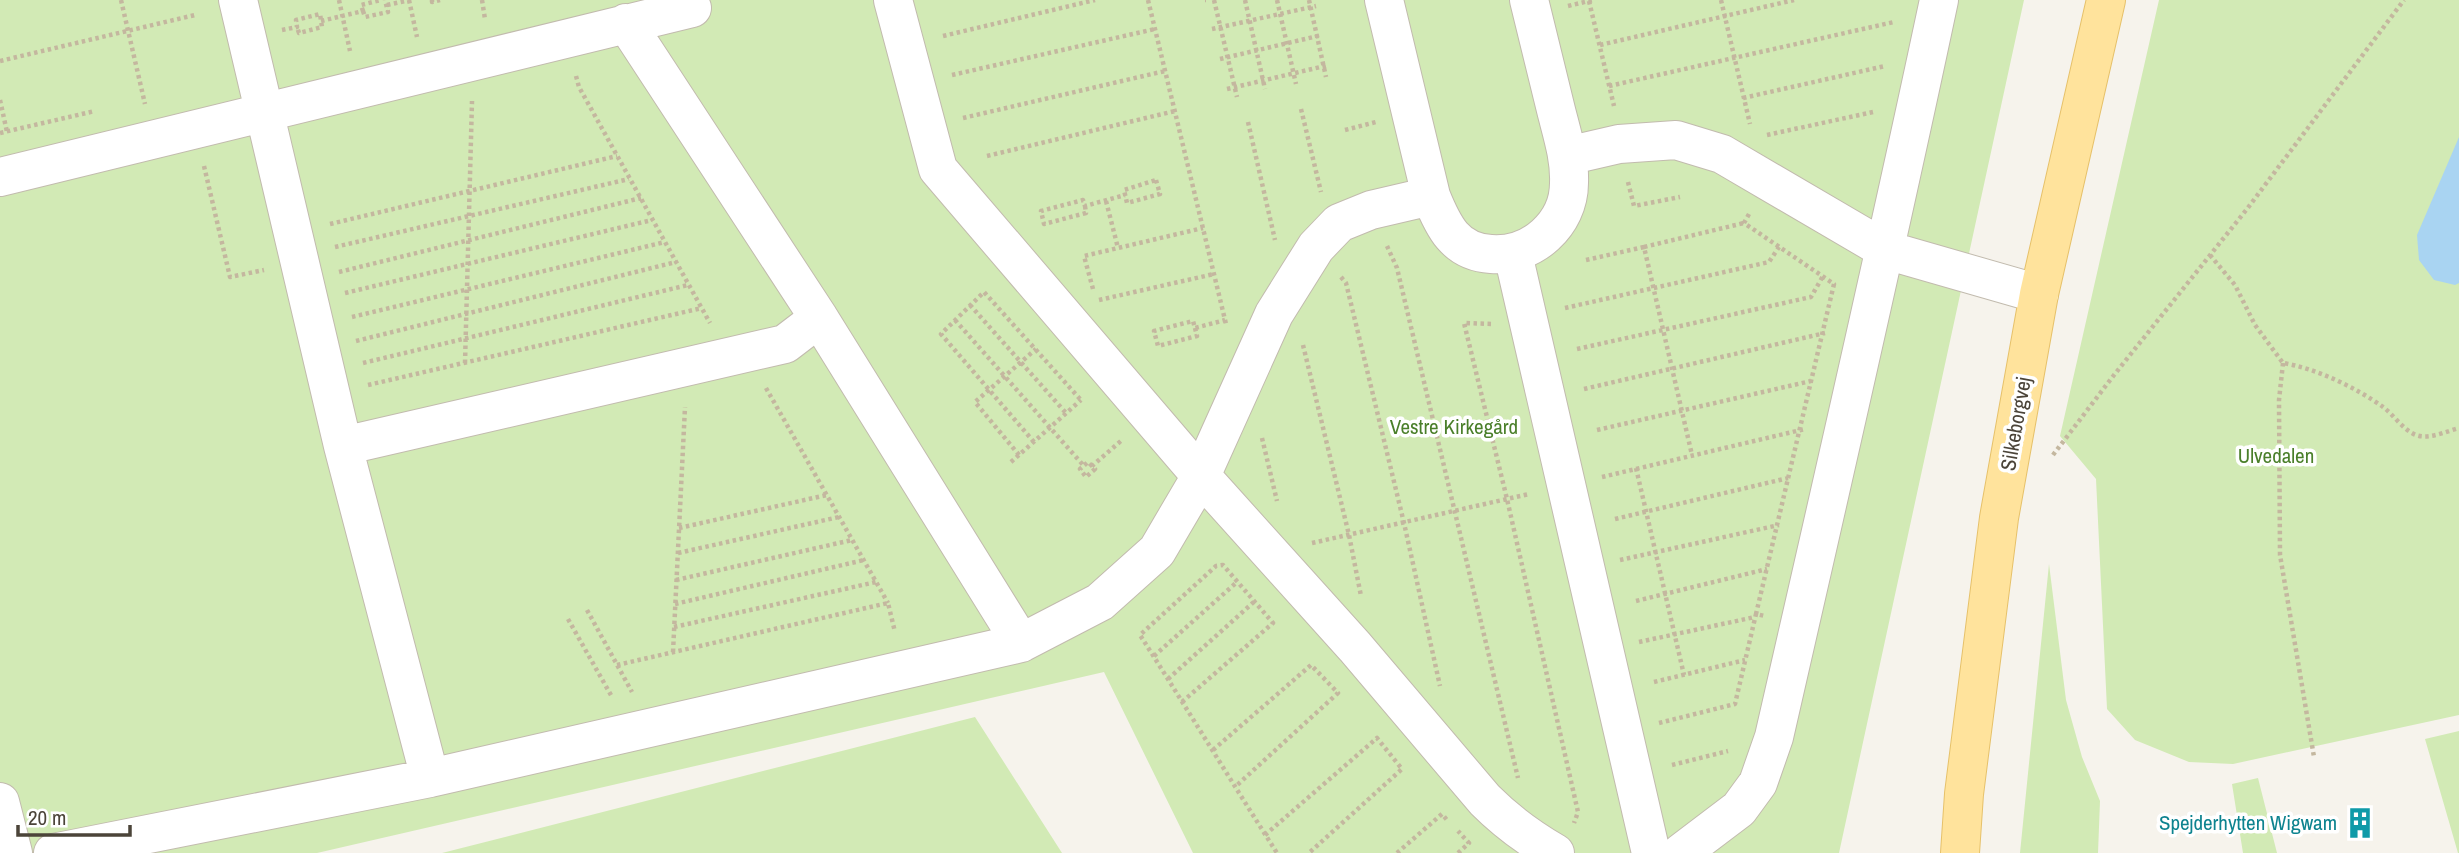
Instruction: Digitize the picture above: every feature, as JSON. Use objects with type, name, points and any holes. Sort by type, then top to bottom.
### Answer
[{"type":"main road","name":"Silkeborgvej","points":[[1960,853],[1964,794],[1999,518],[2039,294],[2106,0]]},
{"type":"lane","points":[[238,0],[263,112],[317,262],[331,394],[430,778]]},
{"type":"lane","points":[[893,0],[938,169],[1201,476],[1500,815],[1531,839],[1555,853]]},
{"type":"lane","points":[[1384,0],[1431,196],[1442,223],[1453,239],[1470,250],[1491,254],[1513,254],[1535,243],[1554,228],[1565,209],[1570,185],[1567,156],[1530,0]]},
{"type":"lane","points":[[1681,853],[1739,809],[1758,783],[1774,737],[1886,250],[1939,0]]},
{"type":"lane","points":[[0,177],[692,8]]},
{"type":"lane","points":[[626,23],[819,318],[1021,643]]},
{"type":"lane","points":[[1567,156],[1621,143],[1676,140],[1753,161],[1886,250],[2039,294]]},
{"type":"lane","points":[[53,853],[430,778],[1021,643],[1100,602],[1157,551],[1201,476],[1274,314],[1332,238],[1431,196]]},
{"type":"lane","points":[[1513,254],[1651,853]]},
{"type":"lane","points":[[343,446],[785,344],[819,318]]},
{"type":"lane","points":[[0,802],[13,853]]},
{"type":"path","points":[[121,0],[154,139]]},
{"type":"path","points":[[337,54],[351,51],[339,0]]},
{"type":"path","points":[[384,2],[388,12],[365,17],[361,5],[384,2],[409,0],[417,35],[404,38]]},
{"type":"path","points":[[432,0],[440,0]]},
{"type":"path","points":[[943,36],[1095,0]]},
{"type":"path","points":[[1148,0],[1233,350],[1254,357]]},
{"type":"path","points":[[1214,0],[1237,97]]},
{"type":"path","points":[[1245,0],[1265,89]]},
{"type":"path","points":[[1277,0],[1296,85]]},
{"type":"path","points":[[1308,0],[1313,7],[1326,77]]},
{"type":"path","points":[[1721,0],[1744,98],[1753,161],[1744,223]]},
{"type":"path","points":[[1600,45],[1794,0]]},
{"type":"path","points":[[2053,455],[2210,255],[2404,0]]},
{"type":"path","points":[[1589,1],[1634,206],[1680,197]]},
{"type":"path","points":[[1212,29],[1313,7]]},
{"type":"path","points":[[321,21],[363,11]]},
{"type":"path","points":[[320,14],[323,27],[299,33],[297,27],[296,20],[320,14]]},
{"type":"path","points":[[0,61],[195,15]]},
{"type":"path","points":[[1609,86],[1894,22]]},
{"type":"path","points":[[275,32],[297,27]]},
{"type":"path","points":[[952,75],[1155,29]]},
{"type":"path","points":[[1220,59],[1319,36]]},
{"type":"path","points":[[568,37],[579,87],[717,336],[722,359]]},
{"type":"path","points":[[465,363],[474,60]]},
{"type":"path","points":[[1227,89],[1326,66]]},
{"type":"path","points":[[1744,98],[1885,66]]},
{"type":"path","points":[[963,118],[1165,71]]},
{"type":"path","points":[[0,100],[7,132]]},
{"type":"path","points":[[1301,109],[1404,523],[1445,711],[1428,733]]},
{"type":"path","points":[[987,156],[1175,111]]},
{"type":"path","points":[[1753,161],[1873,112]]},
{"type":"path","points":[[1248,122],[1278,252],[1332,238],[1397,268],[1521,793],[1500,815]]},
{"type":"path","points":[[195,129],[230,277],[468,241],[640,198]]},
{"type":"path","points":[[319,227],[617,156]]},
{"type":"path","points":[[317,262],[469,216],[629,179]]},
{"type":"path","points":[[1156,180],[1160,194],[1127,203],[1125,195],[1124,190],[1156,180]]},
{"type":"path","points":[[1084,206],[1125,195]]},
{"type":"path","points":[[1083,200],[1084,206],[1086,213],[1044,224],[1041,211],[1083,200]]},
{"type":"path","points":[[1106,201],[1118,248]]},
{"type":"path","points":[[334,295],[652,220]]},
{"type":"path","points":[[1586,260],[1744,223],[1834,284],[1735,704],[1623,733]]},
{"type":"path","points":[[1203,228],[1084,256],[1096,301],[1214,274]]},
{"type":"path","points":[[340,320],[665,242]]},
{"type":"path","points":[[1644,247],[1692,455]]},
{"type":"path","points":[[2210,255],[2235,285],[2255,325],[2283,363],[2279,400],[2280,555],[2314,757]]},
{"type":"path","points":[[345,343],[676,262]]},
{"type":"path","points":[[1577,349],[1811,298],[1823,276]]},
{"type":"path","points":[[362,363],[688,285]]},
{"type":"path","points":[[1011,462],[1020,455],[1050,428],[1066,412],[1081,400],[984,292],[941,334],[1034,442]]},
{"type":"path","points":[[970,305],[1066,412]]},
{"type":"path","points":[[331,394],[702,308]]},
{"type":"path","points":[[1274,314],[1303,345],[1362,598]]},
{"type":"path","points":[[955,320],[1084,466]]},
{"type":"path","points":[[1195,328],[1226,320]]},
{"type":"path","points":[[1020,455],[975,402],[1067,321]]},
{"type":"path","points":[[1193,321],[1195,328],[1197,336],[1157,346],[1154,331],[1193,321]]},
{"type":"path","points":[[1546,398],[1843,329],[1866,335]]},
{"type":"path","points":[[2283,363],[2305,366],[2382,406],[2417,435],[2429,436],[2459,428]]},
{"type":"path","points":[[673,652],[685,406],[677,369]]},
{"type":"path","points":[[1597,430],[1811,381]]},
{"type":"path","points":[[752,390],[766,387],[888,603],[904,670]]},
{"type":"path","points":[[1236,399],[1257,416],[1279,508]]},
{"type":"path","points":[[1092,466],[1149,416]]},
{"type":"path","points":[[1088,462],[1092,466],[1095,470],[1086,477],[1080,469],[1088,462]]},
{"type":"path","points":[[1636,468],[1684,675]]},
{"type":"path","points":[[1615,519],[1788,477]]},
{"type":"path","points":[[679,528],[827,495]]},
{"type":"path","points":[[678,554],[839,517]]},
{"type":"path","points":[[1585,569],[1777,524],[1820,532]]},
{"type":"path","points":[[676,580],[852,540]]},
{"type":"path","points":[[675,604],[864,560]]},
{"type":"path","points":[[1182,702],[1273,623],[1223,565],[1216,566],[1140,635],[1154,656],[1182,702],[1236,787],[1265,835],[1277,853]]},
{"type":"path","points":[[1636,601],[1767,569]]},
{"type":"path","points":[[1168,679],[1288,572]]},
{"type":"path","points":[[674,627],[876,582]]},
{"type":"path","points":[[1154,656],[1237,582]]},
{"type":"path","points":[[617,665],[888,603]]},
{"type":"path","points":[[587,610],[642,710],[635,731]]},
{"type":"path","points":[[1604,649],[1756,615],[1800,624]]},
{"type":"path","points":[[568,619],[621,714],[635,731]]},
{"type":"path","points":[[1654,682],[1745,660]]},
{"type":"path","points":[[1213,750],[1311,665],[1338,693],[1236,787]]},
{"type":"path","points":[[1265,835],[1377,738],[1402,769],[1309,853]]},
{"type":"path","points":[[1672,765],[1749,746],[1768,753]]},
{"type":"path","points":[[1397,853],[1442,814],[1469,844],[1458,853]]},
{"type":"green space","name":"Vestre Kirkegård","points":[[0,0],[2024,0],[1839,853],[1193,853],[1104,672],[317,853],[0,853]]},
{"type":"green space","name":"Ulvedalen","points":[[2159,0],[2459,0],[2459,715],[2233,764],[2189,762],[2135,740],[2107,709],[2096,479],[2060,436]]},
{"type":"green space","points":[[2049,564],[2066,700],[2082,757],[2100,801],[2098,853],[2020,853]]},
{"type":"green space","points":[[975,717],[1062,853],[442,853]]},
{"type":"green space","points":[[2459,731],[2459,853],[2458,853],[2425,739]]},
{"type":"green space","points":[[2258,778],[2277,853],[2243,853],[2232,784]]},
{"type":"water","points":[[2459,137],[2459,283],[2455,285],[2434,280],[2419,260],[2417,235]]},
{"type":"place","name":"Spejderhytten Wigwam","points":[[2360,823]]}]
